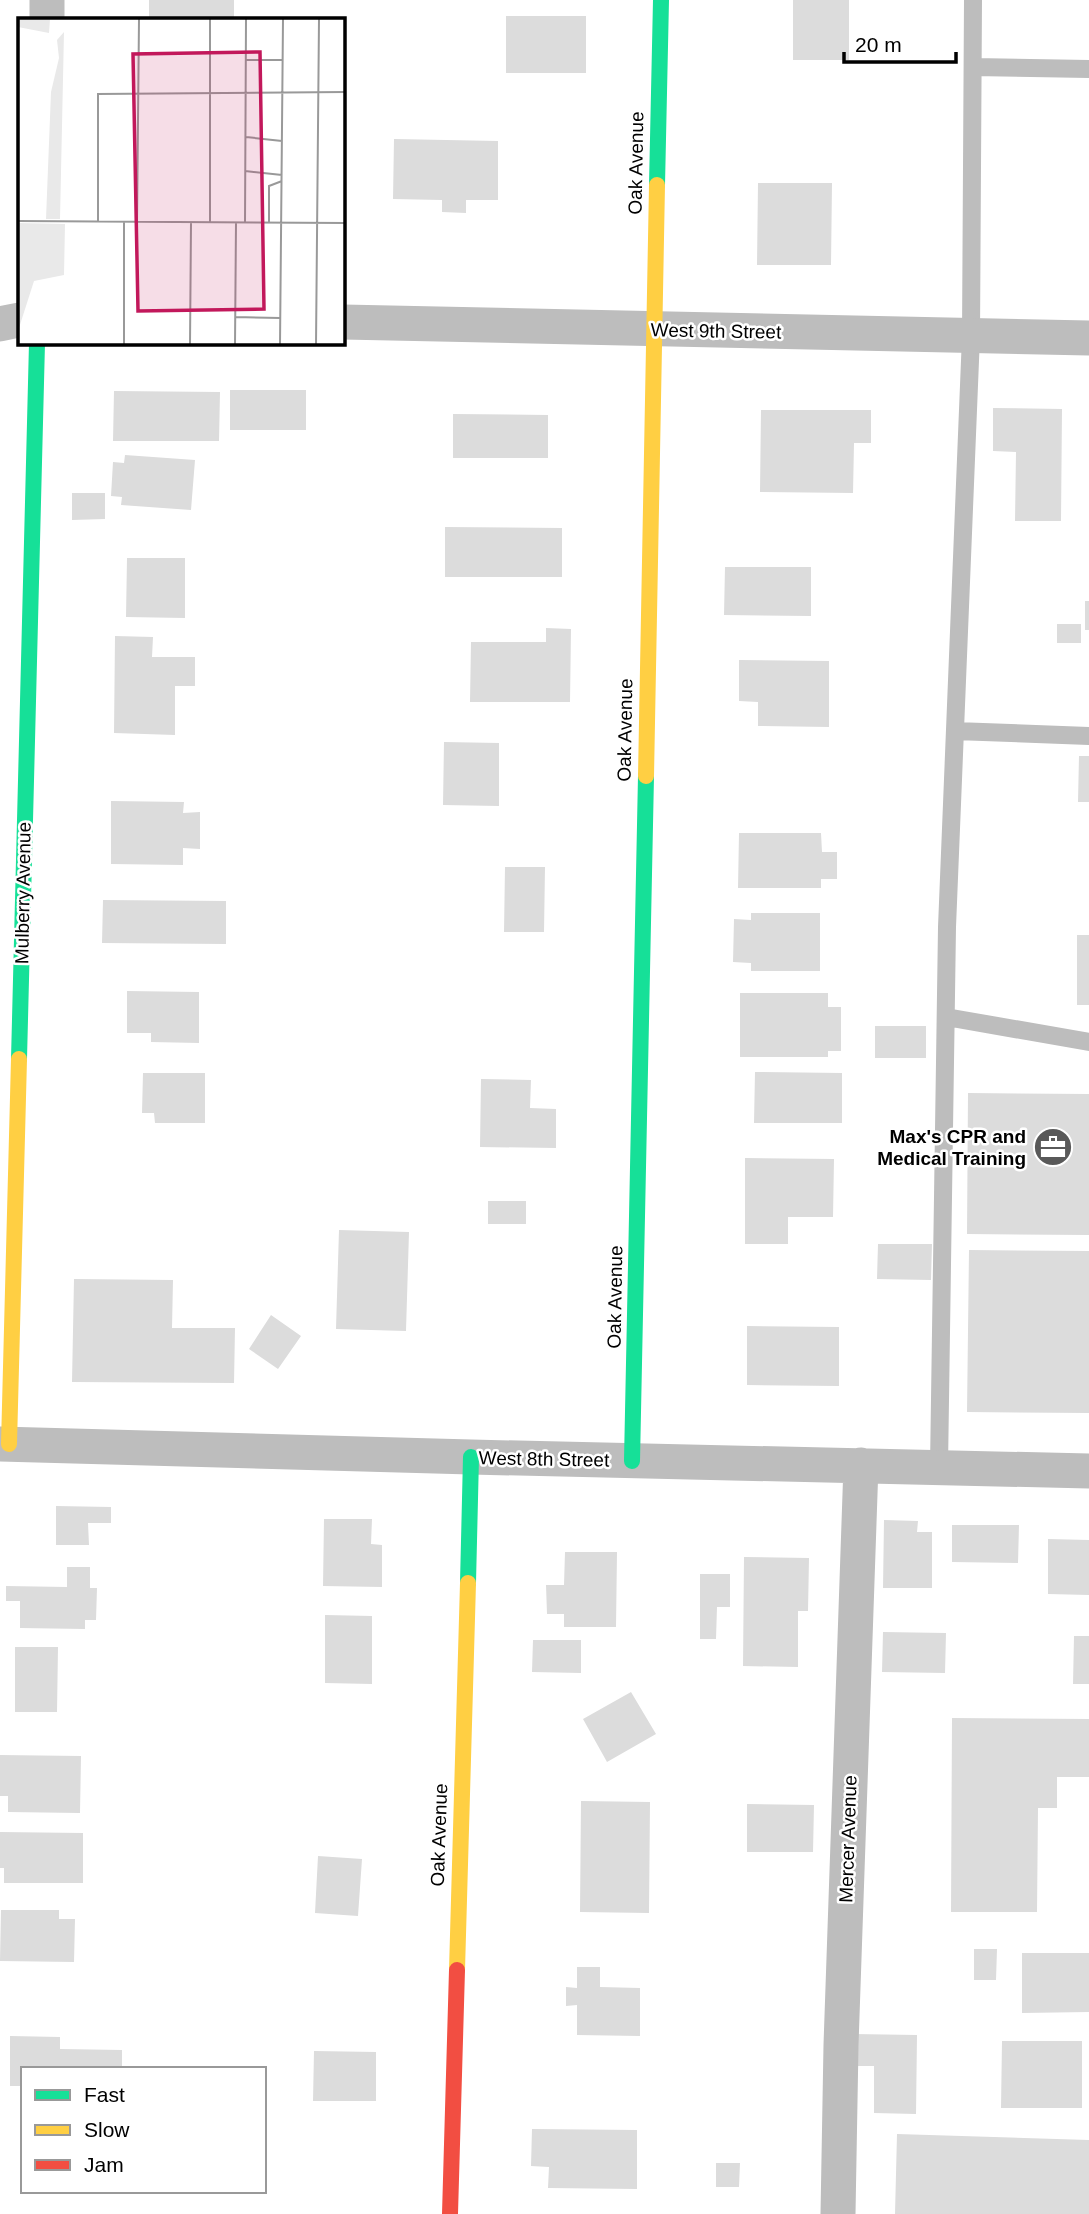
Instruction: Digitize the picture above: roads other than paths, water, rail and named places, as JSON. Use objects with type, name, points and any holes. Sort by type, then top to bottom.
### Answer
[{"type":"street","points":[[47,0],[47,18]]},
{"type":"street","name":"Oak Avenue","points":[[632,1461],[661,0]]},
{"type":"street","points":[[0,324],[18,320]]},
{"type":"street","name":"West 9th Street","points":[[345,322],[1089,338]]},
{"type":"street","name":"Mulberry Avenue","points":[[5,1444],[37,345]]},
{"type":"street","name":"West 8th Street","points":[[5,1444],[1089,1471]]},
{"type":"street","name":"Oak Avenue","points":[[450,2214],[471,1457]]},
{"type":"street","name":"Mercer Avenue","points":[[838,2214],[841,2045],[862,1465]]},
{"type":"lane","points":[[939,1467],[947,928],[971,336],[974,0]]},
{"type":"lane","points":[[973,67],[1089,69]]},
{"type":"lane","points":[[955,731],[1089,736]]},
{"type":"lane","points":[[946,1017],[1089,1042]]},
{"type":"place","name":"Max's CPR and Medical Training","points":[[1053,1147]]}]
